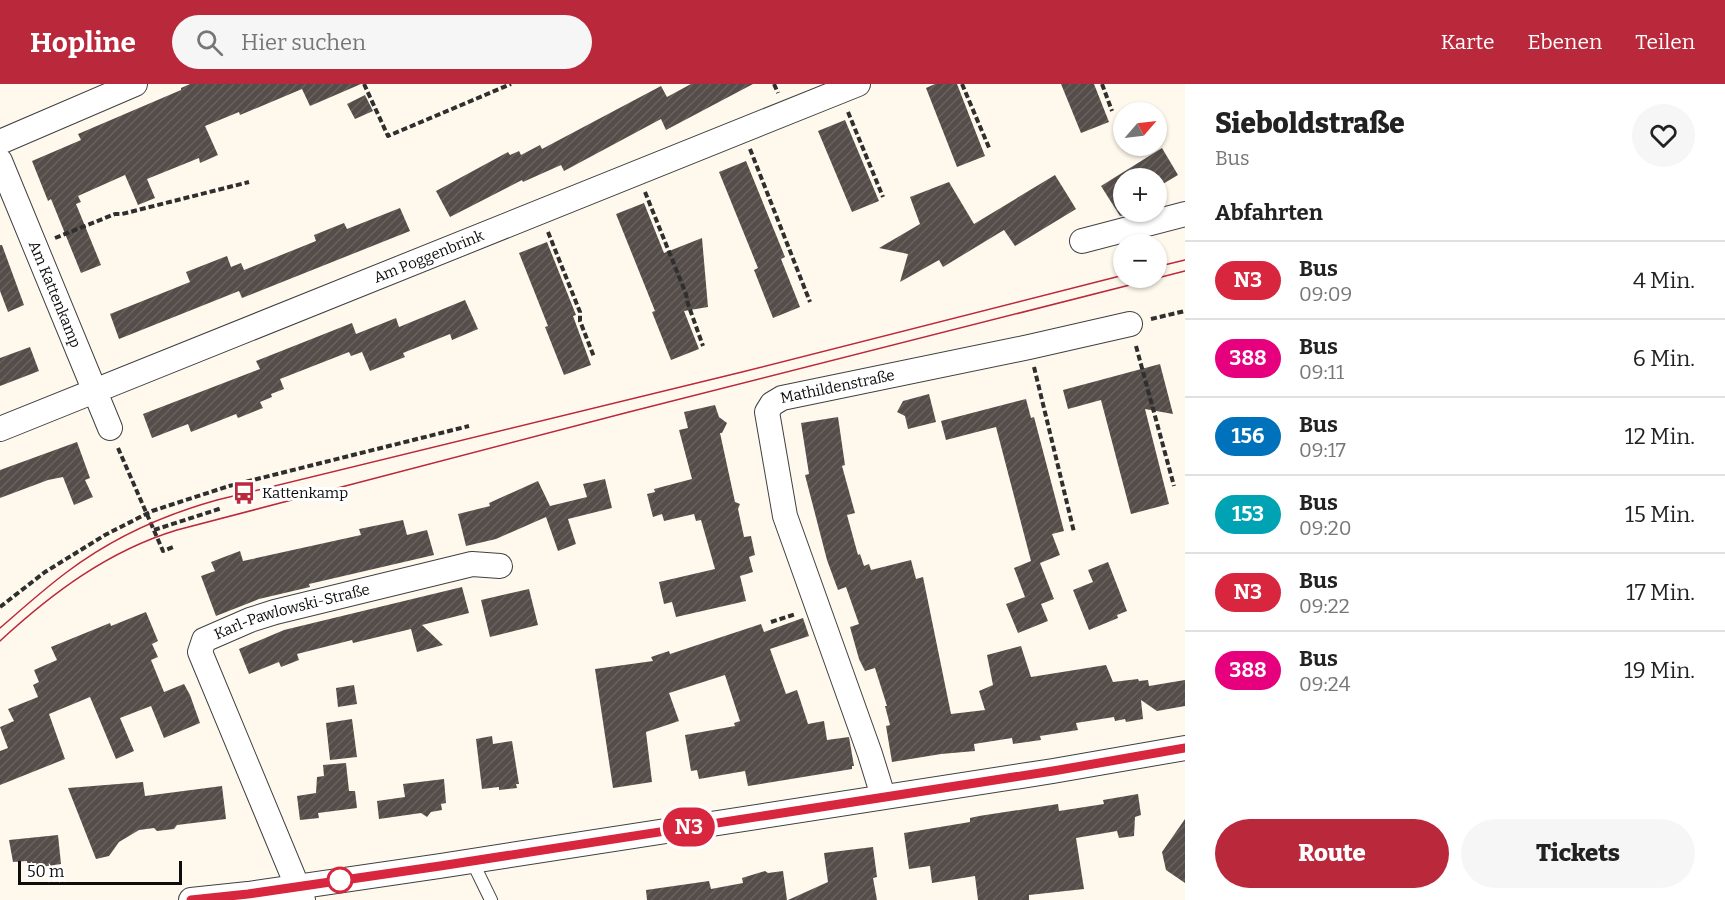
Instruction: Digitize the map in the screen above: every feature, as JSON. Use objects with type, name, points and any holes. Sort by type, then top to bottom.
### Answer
[{"type":"street","points":[[0,142],[135,84]]},
{"type":"street","name":"Am Poggenbrink","points":[[0,429],[849,88]]},
{"type":"street","name":"Am Kattenkamp","points":[[0,161],[110,428]]},
{"type":"street","points":[[1082,242],[1185,214]]},
{"type":"street","name":"Mathildenstraße","points":[[883,796],[784,516],[767,412],[772,404],[782,398],[1130,324]]},
{"type":"street","name":"Karl-Pawlowski-Straße","points":[[300,893],[200,652],[204,640],[275,612],[472,564],[500,566]]},
{"type":"street","points":[[191,900],[300,893],[472,861],[1053,771],[1185,748]]},
{"type":"lane","points":[[472,861],[491,900]]},
{"type":"path","points":[[364,84],[388,136],[511,84]]},
{"type":"path","points":[[962,84],[990,150]]},
{"type":"path","points":[[1102,84],[1113,111]]},
{"type":"path","points":[[849,88],[883,197]]},
{"type":"path","points":[[743,131],[810,302]]},
{"type":"path","points":[[637,173],[686,294],[703,346]]},
{"type":"path","points":[[35,247],[115,214],[249,182]]},
{"type":"path","points":[[540,212],[580,312],[580,321],[594,357]]},
{"type":"path","points":[[1174,486],[1130,324],[1185,310]]},
{"type":"path","points":[[1029,347],[1074,532]]},
{"type":"path","points":[[0,607],[45,572],[146,513],[218,489],[469,426]]},
{"type":"path","points":[[110,428],[163,551],[173,547]]},
{"type":"path","points":[[154,530],[222,508]]},
{"type":"building","points":[[190,84],[361,84],[310,106],[302,89],[240,115],[239,112],[205,126],[218,155],[200,163],[199,158],[147,179],[155,198],[138,205],[125,175],[78,196],[81,202],[76,204],[101,265],[81,273],[51,199],[48,201],[32,161],[81,140],[78,134],[181,90]]},
{"type":"building","points":[[691,84],[753,84],[666,130],[661,119],[564,171],[561,165],[523,182],[522,180],[450,217],[436,191],[508,152],[510,155],[519,151],[521,155],[540,145],[542,149],[661,86],[667,97]]},
{"type":"building","points":[[935,84],[957,84],[985,156],[957,167],[926,88]]},
{"type":"building","points":[[1061,84],[1094,84],[1109,122],[1081,133]]},
{"type":"building","points":[[365,95],[373,111],[355,119],[347,104]]},
{"type":"building","points":[[845,120],[879,201],[852,212],[818,131]]},
{"type":"building","points":[[1149,156],[1167,156],[1178,175],[1167,182],[1167,168],[1130,168]]},
{"type":"building","points":[[746,161],[785,257],[781,259],[800,307],[773,318],[754,270],[758,268],[719,172]]},
{"type":"building","points":[[1055,175],[1076,209],[1015,246],[1004,230],[943,267],[939,260],[900,282],[908,254],[879,248],[920,224],[910,197],[949,182],[974,224]]},
{"type":"building","points":[[1113,179],[1113,205],[1101,186]]},
{"type":"building","points":[[644,203],[664,253],[702,238],[708,307],[684,311],[699,349],[671,360],[652,312],[655,311],[616,214]]},
{"type":"building","points":[[400,208],[410,231],[242,298],[239,291],[119,339],[110,314],[190,282],[186,272],[227,256],[231,267],[241,263],[244,270],[316,241],[314,235],[344,223],[347,229]]},
{"type":"building","points":[[547,242],[576,315],[573,316],[591,365],[564,375],[545,327],[548,326],[519,253]]},
{"type":"building","points":[[0,245],[2,245],[24,305],[8,312],[0,291]]},
{"type":"building","points":[[465,300],[478,329],[452,340],[450,334],[403,353],[405,357],[370,371],[362,352],[351,356],[349,352],[280,379],[284,389],[260,402],[263,408],[238,418],[236,414],[191,432],[188,424],[152,438],[143,414],[260,369],[256,361],[352,323],[356,334],[396,318],[399,327]]},
{"type":"building","points":[[30,347],[39,371],[0,386],[0,358]]},
{"type":"building","points":[[1160,364],[1173,414],[1145,409],[1169,504],[1131,514],[1101,400],[1068,409],[1063,390]]},
{"type":"building","points":[[929,394],[936,422],[908,429],[905,416],[897,412],[903,401]]},
{"type":"building","points":[[1026,399],[1031,418],[1034,417],[1064,531],[1052,534],[1060,555],[1040,563],[1054,599],[1041,604],[1048,621],[1018,633],[1006,604],[1025,597],[1014,568],[1031,561],[996,427],[946,440],[941,421]]},
{"type":"building","points":[[715,405],[719,417],[727,423],[720,433],[735,502],[740,504],[738,509],[744,537],[751,536],[755,555],[749,557],[753,572],[740,576],[746,601],[676,617],[672,602],[664,604],[659,582],[715,569],[701,520],[696,521],[694,514],[664,521],[662,514],[653,517],[647,494],[655,492],[654,489],[692,479],[679,430],[688,428],[684,412]]},
{"type":"building","points":[[838,417],[845,465],[842,466],[855,513],[847,515],[858,555],[860,554],[864,566],[869,564],[871,570],[911,560],[916,579],[923,577],[951,714],[985,710],[979,691],[993,685],[987,655],[1021,646],[1031,677],[1106,665],[1113,682],[1148,680],[1149,686],[1185,680],[1185,706],[1157,711],[1141,700],[1143,719],[1126,722],[1125,719],[1115,721],[1114,717],[1076,723],[1078,730],[1040,736],[1041,740],[1013,744],[1012,738],[974,744],[975,751],[892,762],[886,726],[890,725],[885,706],[887,706],[875,668],[865,671],[859,659],[850,627],[859,624],[846,587],[838,590],[827,560],[805,475],[809,474],[801,423]]},
{"type":"building","points":[[77,442],[90,478],[85,480],[93,497],[74,505],[63,477],[48,480],[0,498],[0,470]]},
{"type":"building","points":[[605,479],[612,508],[568,519],[576,544],[558,551],[546,517],[496,539],[466,546],[458,514],[490,506],[489,503],[538,481],[550,506],[587,497],[583,484]]},
{"type":"building","points":[[403,520],[407,535],[427,530],[434,555],[309,584],[310,587],[259,599],[216,616],[201,576],[215,571],[211,562],[240,551],[243,561],[361,535],[359,529]]},
{"type":"building","points":[[1108,562],[1127,611],[1117,615],[1118,618],[1089,630],[1073,590],[1093,582],[1088,570]]},
{"type":"building","points":[[462,587],[469,613],[422,625],[443,645],[417,652],[411,629],[353,643],[352,640],[297,654],[299,660],[281,667],[279,662],[249,674],[239,649],[284,630]]},
{"type":"building","points":[[529,589],[538,625],[490,637],[481,600]]},
{"type":"building","points":[[146,612],[158,641],[152,644],[158,657],[151,660],[164,692],[184,684],[200,723],[164,738],[151,706],[120,718],[134,751],[116,759],[90,697],[49,714],[65,759],[0,785],[0,751],[8,748],[0,727],[14,721],[8,709],[38,697],[33,685],[39,682],[34,670],[57,660],[51,647],[110,623],[111,626]]},
{"type":"building","points":[[803,618],[809,636],[770,649],[786,694],[797,690],[808,724],[824,721],[827,740],[849,737],[854,766],[852,769],[748,786],[745,771],[699,779],[697,770],[691,771],[685,735],[735,726],[734,723],[740,721],[725,675],[669,693],[679,721],[646,732],[652,782],[613,788],[595,669],[653,661],[651,657],[669,651],[670,654],[761,624],[764,632]]},
{"type":"building","points":[[354,685],[357,704],[338,707],[336,688]]},
{"type":"building","points":[[352,719],[357,757],[330,760],[326,723]]},
{"type":"building","points":[[492,736],[493,744],[512,741],[519,784],[516,784],[517,788],[482,789],[476,739]]},
{"type":"building","points":[[346,763],[349,791],[355,791],[357,808],[318,813],[319,818],[300,820],[297,796],[316,793],[317,777],[324,776],[323,765]]},
{"type":"building","points":[[444,779],[446,803],[441,804],[442,810],[431,812],[427,817],[421,813],[379,819],[377,801],[405,797],[403,784]]},
{"type":"building","points":[[143,782],[145,796],[222,786],[226,819],[177,825],[174,829],[139,830],[119,842],[109,856],[96,859],[68,788]]},
{"type":"building","points":[[1138,794],[1141,815],[1135,817],[1134,836],[1119,838],[1117,831],[1076,838],[1084,889],[1029,895],[1029,900],[978,900],[975,876],[932,883],[930,866],[909,869],[904,833],[970,822],[970,818],[979,816],[1058,804],[1059,811],[1104,804],[1103,800]]},
{"type":"building","points":[[1185,819],[1185,883],[1166,870],[1162,852]]},
{"type":"building","points":[[58,835],[61,864],[28,869],[27,861],[13,862],[9,840]]},
{"type":"building","points":[[873,847],[877,877],[873,878],[877,900],[788,900],[828,882],[824,853]]},
{"type":"building","points":[[765,871],[768,873],[783,871],[787,900],[647,900],[646,890],[709,881],[711,889],[743,883],[742,878]]},
{"type":"tram line","points":[[1167,264],[1185,260]]},
{"type":"tram line","points":[[0,641],[40,606],[82,575],[128,549],[177,530],[625,413],[1185,271]]},
{"type":"tram line","points":[[0,628],[84,560],[120,538],[158,520],[197,506],[1113,278]]},
{"type":"bus line","name":"N3","points":[[191,900],[440,866],[1053,771],[1185,748]]},
{"type":"place","name":"Kattenkamp","points":[[244,493]]}]
